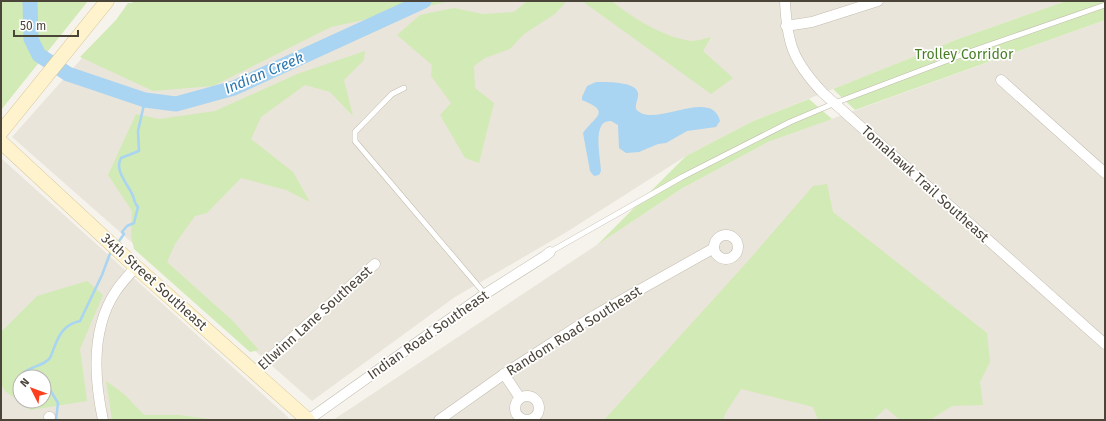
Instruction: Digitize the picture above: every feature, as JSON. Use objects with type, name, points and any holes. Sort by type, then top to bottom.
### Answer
[{"type":"street","points":[[1,132],[107,1]]},
{"type":"street","name":"Tomahawk Trail Southeast","points":[[785,1],[788,40],[795,58],[807,76],[835,103],[1105,344]]},
{"type":"street","points":[[786,26],[812,22],[878,1]]},
{"type":"street","points":[[1001,80],[1105,173]]},
{"type":"street","name":"34th Street Southeast","points":[[1,142],[136,267],[308,420]]},
{"type":"street","name":"Random Road Southeast","points":[[439,420],[504,374],[595,315],[714,248]]},
{"type":"street","name":"Indian Road Southeast","points":[[308,420],[485,294],[550,252]]},
{"type":"street","name":"Ellwinn Lane Southeast","points":[[254,372],[375,264]]},
{"type":"street","points":[[103,420],[96,371],[96,344],[115,291],[136,267]]},
{"type":"street","points":[[504,374],[520,398]]},
{"type":"lane","points":[[550,252],[682,177],[790,122],[835,103],[972,51],[1105,5]]},
{"type":"lane","points":[[404,88],[392,94],[355,132],[355,141],[485,294]]},
{"type":"shaded area","points":[[446,1],[1066,1],[958,39],[753,121],[686,156],[565,233],[455,297],[312,401],[12,137],[115,21]]},
{"type":"shaded area","points":[[1105,20],[1105,420],[333,420],[681,189],[768,142]]},
{"type":"shaded area","points":[[1,158],[289,418],[287,420],[1,420]]},
{"type":"green space","points":[[1,1],[88,1],[1,110]]},
{"type":"green space","points":[[134,1],[447,2],[331,27],[213,86],[153,91],[80,57],[116,20],[128,3],[132,3]]},
{"type":"green space","points":[[527,1],[567,1],[555,14],[524,34],[510,49],[485,58],[474,66],[475,88],[494,103],[479,163],[465,158],[440,115],[451,103],[431,76],[432,65],[397,35],[420,15],[454,8],[483,14],[514,12]]},
{"type":"green space","points":[[582,1],[612,1],[629,14],[649,26],[671,36],[692,41],[711,37],[703,51],[733,78],[711,94]]},
{"type":"green space","name":"Trolley Corridor","points":[[1066,1],[1105,1],[1105,20],[855,110],[833,89],[958,39]]},
{"type":"green space","points":[[365,51],[364,60],[344,80],[353,116],[330,92],[305,85],[261,117],[251,139],[293,172],[310,202],[286,190],[241,178],[207,213],[195,216],[175,244],[167,262],[233,321],[259,350],[250,352],[134,249],[131,236],[132,211],[108,175],[136,114],[159,119],[215,111],[297,74]]},
{"type":"green space","points":[[809,99],[832,119],[768,142],[681,189],[597,245],[686,156],[753,121]]},
{"type":"green space","points":[[827,184],[833,212],[987,333],[990,362],[980,382],[983,405],[952,406],[930,420],[900,420],[886,408],[873,420],[818,420],[813,407],[741,389],[725,414],[723,420],[604,420],[748,261],[813,186]]},
{"type":"green space","points":[[87,281],[103,295],[80,349],[87,401],[52,407],[52,369],[12,369],[12,396],[5,391],[1,384],[1,332],[37,296]]},
{"type":"green space","points":[[106,381],[124,394],[144,415],[179,415],[216,420],[112,420]]},
{"type":"water","points":[[596,82],[620,83],[632,86],[638,93],[636,109],[644,114],[655,115],[694,107],[706,107],[715,111],[720,121],[716,127],[687,131],[666,143],[658,144],[639,152],[626,153],[619,148],[618,125],[611,121],[605,122],[601,126],[598,141],[601,171],[599,175],[594,176],[590,171],[583,133],[596,118],[599,111],[591,104],[582,100],[582,97],[587,86]]},
{"type":"waterway","name":"Indian Creek","points":[[30,1],[31,39],[39,55],[68,74],[145,100],[176,104],[234,88],[424,1]]},
{"type":"waterway","points":[[117,244],[124,234],[122,232],[127,226],[134,223],[138,207],[120,173],[119,163],[121,158],[139,151],[138,131],[145,100]]},
{"type":"waterway","points":[[30,369],[46,362],[49,359],[63,330],[75,322],[80,321],[102,275],[111,251]]},
{"type":"waterway","points":[[52,393],[58,403],[56,420]]}]
